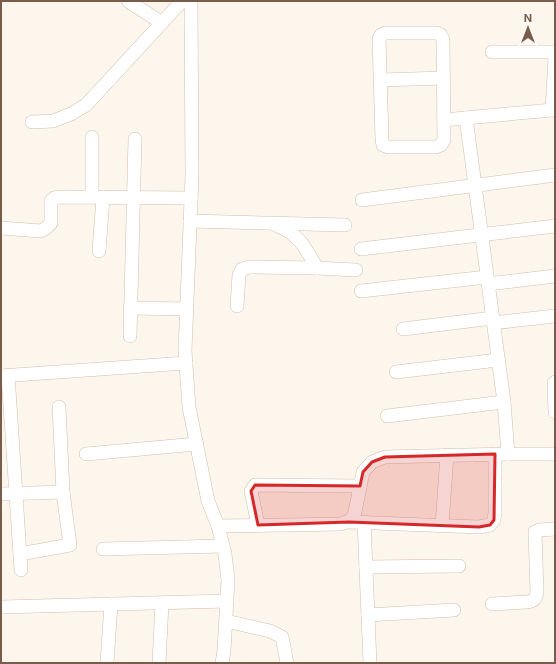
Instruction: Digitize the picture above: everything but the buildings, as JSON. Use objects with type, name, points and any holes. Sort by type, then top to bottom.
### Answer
[{"type":"street","points":[[128,1],[162,23]]},
{"type":"street","points":[[32,122],[53,121],[71,114],[86,105],[182,1]]},
{"type":"street","points":[[191,1],[191,198],[186,363],[189,407],[208,501],[218,526],[223,546],[228,580],[222,663]]},
{"type":"street","points":[[385,33],[436,33],[441,35],[443,40],[443,78],[444,140],[441,145],[436,147],[388,147],[383,145],[379,39],[381,35],[385,33]]},
{"type":"street","points":[[492,52],[555,52]]},
{"type":"street","points":[[444,120],[552,110],[555,58]]},
{"type":"street","points":[[381,80],[443,78]]},
{"type":"street","points":[[466,118],[504,402],[508,454]]},
{"type":"street","points":[[92,137],[98,196],[99,251]]},
{"type":"street","points":[[130,336],[132,197],[135,139]]},
{"type":"street","points":[[362,200],[475,186],[555,174]]},
{"type":"street","points":[[1,228],[41,231],[52,223],[52,202],[54,198],[98,196],[191,198]]},
{"type":"street","points":[[190,221],[345,225]]},
{"type":"street","points":[[273,223],[289,230],[301,241],[317,268]]},
{"type":"street","points":[[361,249],[555,226]]},
{"type":"street","points":[[237,306],[239,275],[242,269],[250,267],[356,270]]},
{"type":"street","points":[[361,291],[555,276]]},
{"type":"street","points":[[130,308],[187,309]]},
{"type":"street","points":[[403,329],[555,316]]},
{"type":"street","points":[[396,372],[498,360]]},
{"type":"street","points":[[21,570],[16,494],[4,375],[186,363]]},
{"type":"street","points":[[555,382],[555,412]]},
{"type":"street","points":[[387,416],[504,402]]},
{"type":"street","points":[[20,554],[70,545],[63,492],[59,407]]},
{"type":"street","points":[[86,454],[197,444]]},
{"type":"street","points":[[218,526],[340,524],[349,522],[490,525],[494,520],[495,454]]},
{"type":"street","points":[[349,522],[353,518],[355,512],[363,472],[372,462],[385,457],[555,454]]},
{"type":"street","points":[[442,525],[446,455]]},
{"type":"street","points":[[258,525],[251,491],[255,485],[360,486]]},
{"type":"street","points":[[1,494],[63,492]]},
{"type":"street","points":[[364,522],[370,663]]},
{"type":"street","points":[[492,604],[527,602],[533,601],[536,598],[535,532],[539,530],[555,529]]},
{"type":"street","points":[[103,549],[223,546]]},
{"type":"street","points":[[366,567],[459,566]]},
{"type":"street","points":[[1,607],[227,601]]},
{"type":"street","points":[[159,663],[162,603]]},
{"type":"street","points":[[107,663],[110,604]]},
{"type":"street","points":[[368,616],[454,610]]},
{"type":"street","points":[[226,621],[270,631],[282,637],[287,663]]},
{"type":"highlighted area","points":[[495,454],[494,520],[490,525],[479,527],[349,522],[258,525],[251,491],[255,485],[360,486],[363,472],[372,462],[385,457]]}]
